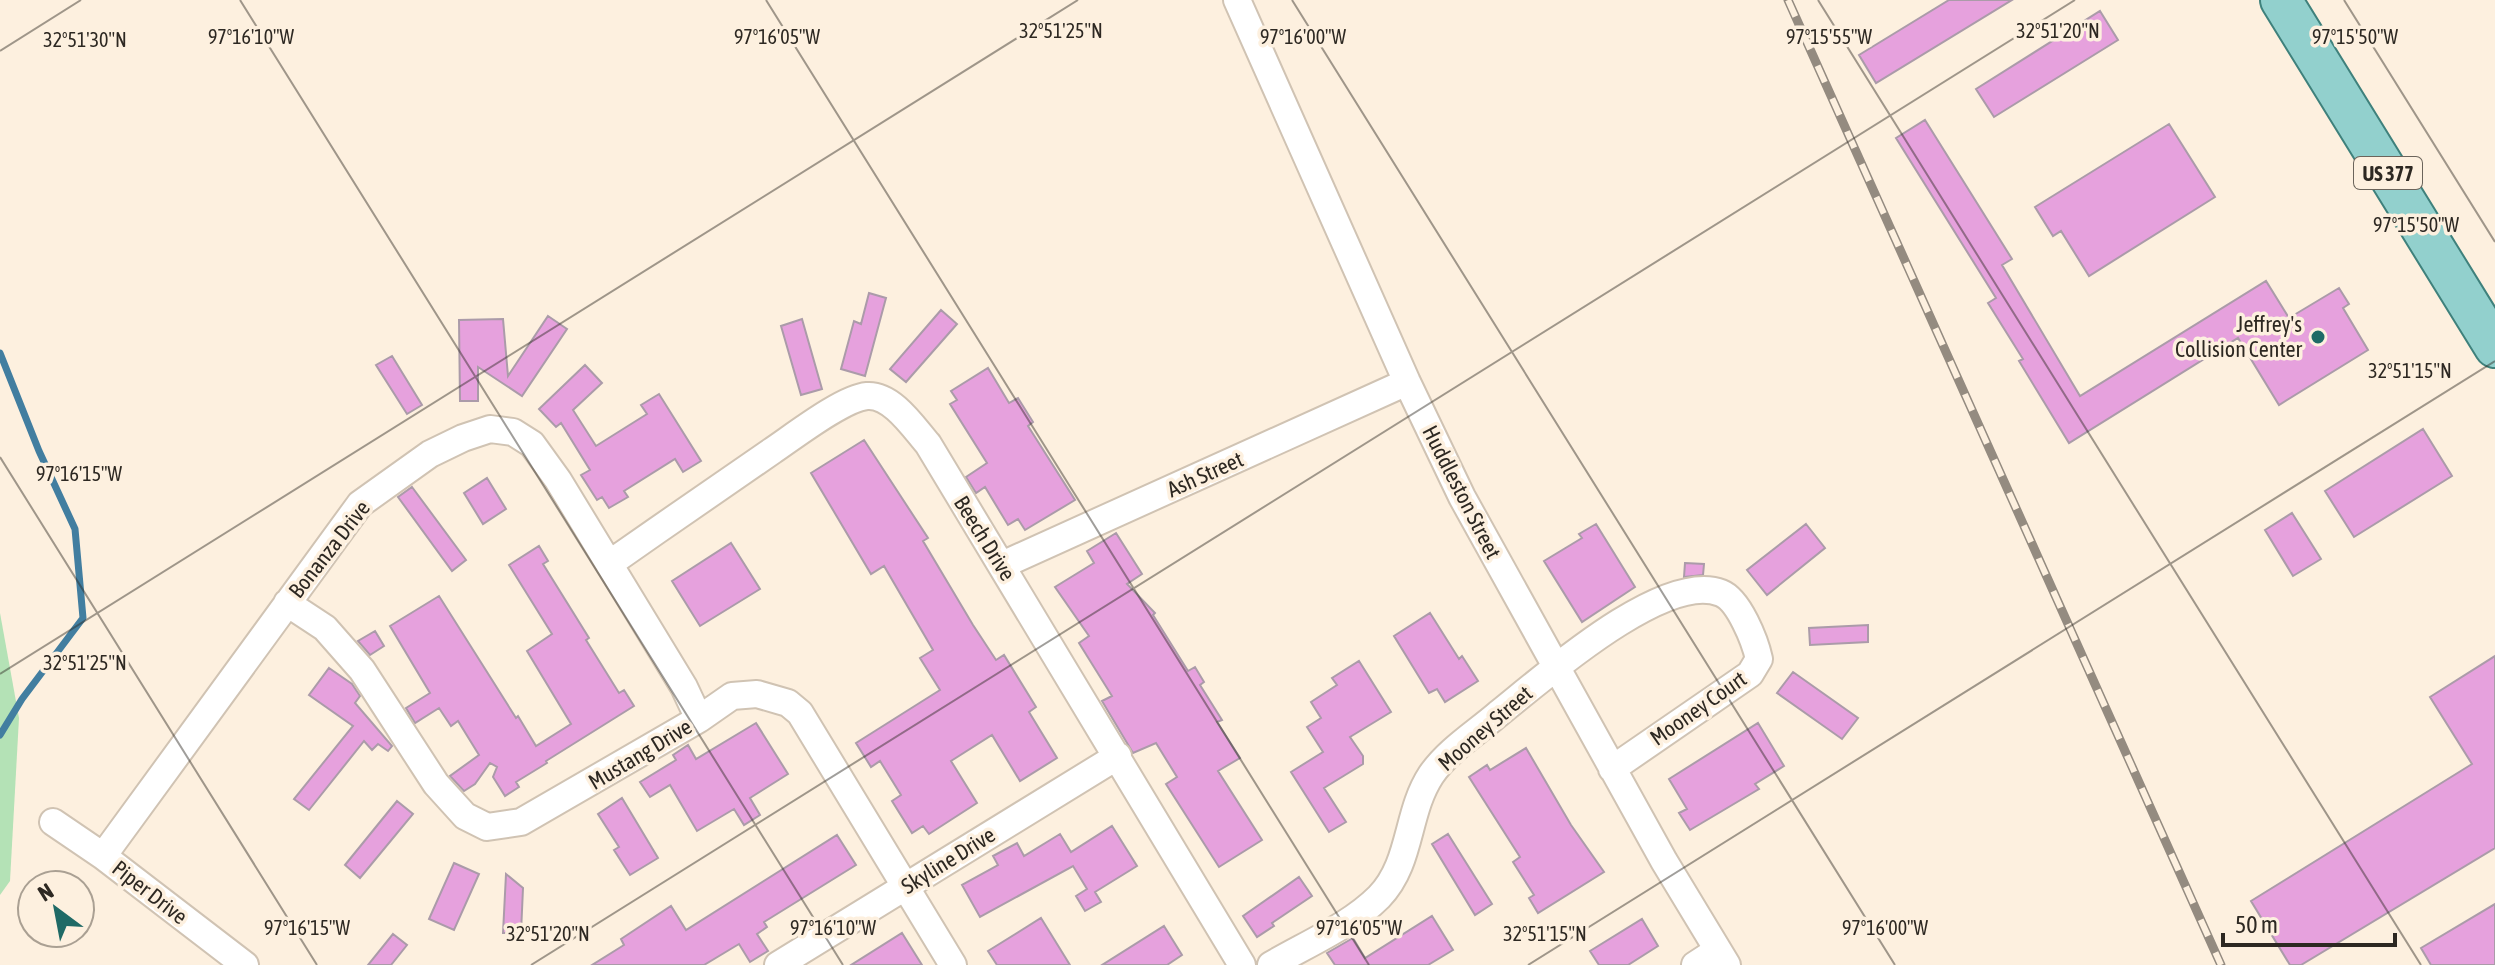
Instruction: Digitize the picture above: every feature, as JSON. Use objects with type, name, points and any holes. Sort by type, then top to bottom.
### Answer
[{"type":"main road","name":"US 377","points":[[2281,0],[2495,347]]},
{"type":"street","name":"Huddleston Street","points":[[1237,0],[1407,382],[1462,497],[1612,769],[1723,958]]},
{"type":"street","name":"Ash Street","points":[[1002,565],[1407,382]]},
{"type":"street","name":"Beech Drive","points":[[609,564],[812,423],[869,395],[883,400],[905,417],[928,444],[1242,965]]},
{"type":"street","name":"Bonanza Drive","points":[[103,856],[360,504],[430,454],[490,429],[513,432],[532,444],[558,480],[684,687],[699,719]]},
{"type":"street","name":"Mooney Court","points":[[1555,668],[1622,620],[1678,594],[1702,589],[1723,593],[1737,609],[1754,640],[1759,659],[1750,674],[1612,769]]},
{"type":"street","name":"Mustang Drive","points":[[287,603],[325,628],[334,638],[362,670],[436,784],[465,816],[487,827],[521,822],[699,719],[732,696],[757,694],[788,703],[800,713],[953,965]]},
{"type":"street","name":"Mooney Street","points":[[1271,965],[1356,915],[1378,897],[1393,879],[1408,846],[1418,803],[1432,774],[1455,751],[1555,668]]},
{"type":"street","name":"Skyline Drive","points":[[778,965],[1118,756]]},
{"type":"street","name":"Piper Drive","points":[[53,822],[103,856],[245,965]]},
{"type":"street","points":[[1695,965],[1723,958]]},
{"type":"green space","points":[[0,613],[19,718],[10,881],[0,895]]},
{"type":"building","points":[[1949,0],[2012,0],[1876,83],[1859,55]]},
{"type":"building","points":[[2100,11],[2118,40],[1994,117],[1976,89]]},
{"type":"building","points":[[1925,120],[2012,259],[2002,265],[2080,396],[2266,281],[2289,318],[2339,288],[2349,304],[2343,308],[2368,350],[2279,405],[2238,338],[2069,443],[1988,303],[1996,298],[1896,138]]},
{"type":"building","points":[[2169,124],[2215,197],[2089,276],[2061,231],[2053,236],[2035,207]]},
{"type":"building","points":[[869,293],[886,298],[865,376],[841,369],[854,321],[861,324]]},
{"type":"building","points":[[941,310],[957,324],[906,382],[890,369]]},
{"type":"building","points":[[548,316],[567,329],[522,396],[478,367],[478,401],[460,401],[459,320],[503,319],[508,376]]},
{"type":"building","points":[[802,319],[822,389],[801,395],[781,326]]},
{"type":"building","points":[[392,356],[422,405],[407,414],[376,365]]},
{"type":"building","points":[[585,365],[602,383],[573,410],[596,446],[647,414],[641,405],[659,394],[701,461],[683,472],[675,459],[624,491],[628,497],[609,508],[602,497],[597,500],[581,475],[590,470],[561,423],[556,427],[539,409]]},
{"type":"building","points":[[988,368],[1009,403],[1018,398],[1033,422],[1028,426],[1075,500],[1025,530],[1018,519],[1008,525],[985,487],[976,493],[966,477],[987,463],[950,404],[957,400],[951,391]]},
{"type":"building","points":[[2423,429],[2452,476],[2354,537],[2325,491]]},
{"type":"building","points":[[864,440],[928,538],[923,541],[973,625],[996,660],[1004,655],[1036,707],[1029,712],[1057,758],[1020,781],[992,735],[951,761],[977,803],[929,834],[923,826],[912,833],[892,801],[901,795],[880,761],[871,767],[856,743],[940,690],[920,658],[933,650],[884,566],[871,574],[811,473]]},
{"type":"building","points":[[487,478],[506,509],[483,524],[464,493]]},
{"type":"building","points":[[412,487],[466,560],[452,571],[398,497]]},
{"type":"building","points":[[2292,513],[2321,559],[2293,576],[2265,530]]},
{"type":"building","points":[[1596,524],[1635,587],[1582,622],[1544,561],[1582,538],[1579,534]]},
{"type":"building","points":[[1806,524],[1825,548],[1767,595],[1747,570]]},
{"type":"building","points":[[1116,533],[1142,574],[1127,584],[1155,613],[1153,615],[1188,671],[1195,667],[1204,682],[1200,685],[1222,720],[1217,722],[1240,758],[1218,771],[1262,840],[1219,867],[1166,784],[1177,777],[1156,743],[1133,753],[1102,701],[1112,696],[1079,643],[1089,636],[1055,587],[1094,563],[1087,551]]},
{"type":"building","points":[[731,543],[760,589],[700,626],[672,581]]},
{"type":"building","points":[[539,546],[548,561],[543,564],[589,638],[586,640],[619,693],[624,690],[634,706],[546,761],[516,782],[519,787],[505,796],[493,777],[497,767],[490,763],[475,784],[464,791],[450,776],[479,755],[458,721],[451,726],[439,708],[415,723],[406,708],[430,693],[390,626],[439,596],[536,746],[571,724],[527,651],[552,634],[509,565]]},
{"type":"building","points":[[1685,563],[1704,564],[1703,575],[1684,577]]},
{"type":"building","points":[[1430,613],[1459,659],[1462,656],[1478,681],[1445,702],[1437,689],[1429,693],[1394,636]]},
{"type":"building","points":[[1868,625],[1868,642],[1810,645],[1809,628]]},
{"type":"building","points":[[375,631],[384,646],[370,655],[358,641]]},
{"type":"building","points":[[2495,656],[2495,848],[2301,965],[2290,965],[2251,901],[2472,764],[2430,697]]},
{"type":"building","points":[[1359,661],[1391,712],[1350,737],[1363,756],[1363,764],[1324,788],[1346,822],[1329,832],[1291,772],[1323,752],[1307,727],[1321,718],[1311,702],[1337,685],[1332,678]]},
{"type":"building","points":[[329,668],[352,684],[360,696],[355,703],[392,746],[388,751],[378,744],[372,750],[364,741],[309,810],[294,799],[353,726],[309,695]]},
{"type":"building","points":[[1793,672],[1858,718],[1842,739],[1777,693]]},
{"type":"building","points":[[756,723],[788,774],[750,798],[760,815],[744,825],[734,809],[697,831],[670,785],[650,797],[640,782],[676,760],[673,755],[688,745],[696,759]]},
{"type":"building","points":[[1758,723],[1784,766],[1755,784],[1759,789],[1690,830],[1679,813],[1687,809],[1669,779]]},
{"type":"building","points":[[1526,748],[1571,825],[1604,872],[1538,913],[1529,898],[1534,895],[1513,862],[1520,857],[1469,777],[1487,765],[1490,770]]},
{"type":"building","points":[[622,798],[658,858],[630,875],[614,850],[619,847],[598,814]]},
{"type":"building","points":[[397,801],[413,814],[360,878],[345,865]]},
{"type":"building","points":[[1112,826],[1137,866],[1095,892],[1101,902],[1085,911],[1076,896],[1087,889],[1073,866],[980,917],[962,885],[998,865],[993,856],[1017,843],[1024,856],[1060,834],[1071,852]]},
{"type":"building","points":[[1448,834],[1492,904],[1475,915],[1432,844]]},
{"type":"building","points":[[837,835],[856,865],[764,922],[767,927],[757,934],[768,951],[750,962],[739,944],[704,965],[592,965],[624,945],[621,939],[671,906],[686,930]]},
{"type":"building","points":[[454,863],[479,874],[454,930],[429,919]]},
{"type":"building","points":[[506,874],[523,888],[521,933],[503,933]]},
{"type":"building","points":[[1299,877],[1312,896],[1257,937],[1243,916]]},
{"type":"building","points":[[2495,904],[2495,965],[2431,965],[2421,948]]},
{"type":"building","points":[[1432,916],[1453,950],[1428,965],[1335,965],[1327,953],[1353,938],[1365,958]]},
{"type":"building","points":[[1041,918],[1070,965],[997,965],[988,951]]},
{"type":"building","points":[[1642,919],[1658,946],[1628,965],[1599,965],[1590,951]]},
{"type":"building","points":[[1164,926],[1182,955],[1167,965],[1102,965]]},
{"type":"building","points":[[902,933],[922,965],[851,965]]},
{"type":"building","points":[[393,934],[407,945],[391,965],[368,965]]},
{"type":"waterway","points":[[0,353],[39,451],[75,529],[83,618],[22,699],[0,735]]},
{"type":"railway","points":[[1788,0],[2221,965]]},
{"type":"place","name":"Jeffrey's Collision Center","points":[[2318,337]]}]
